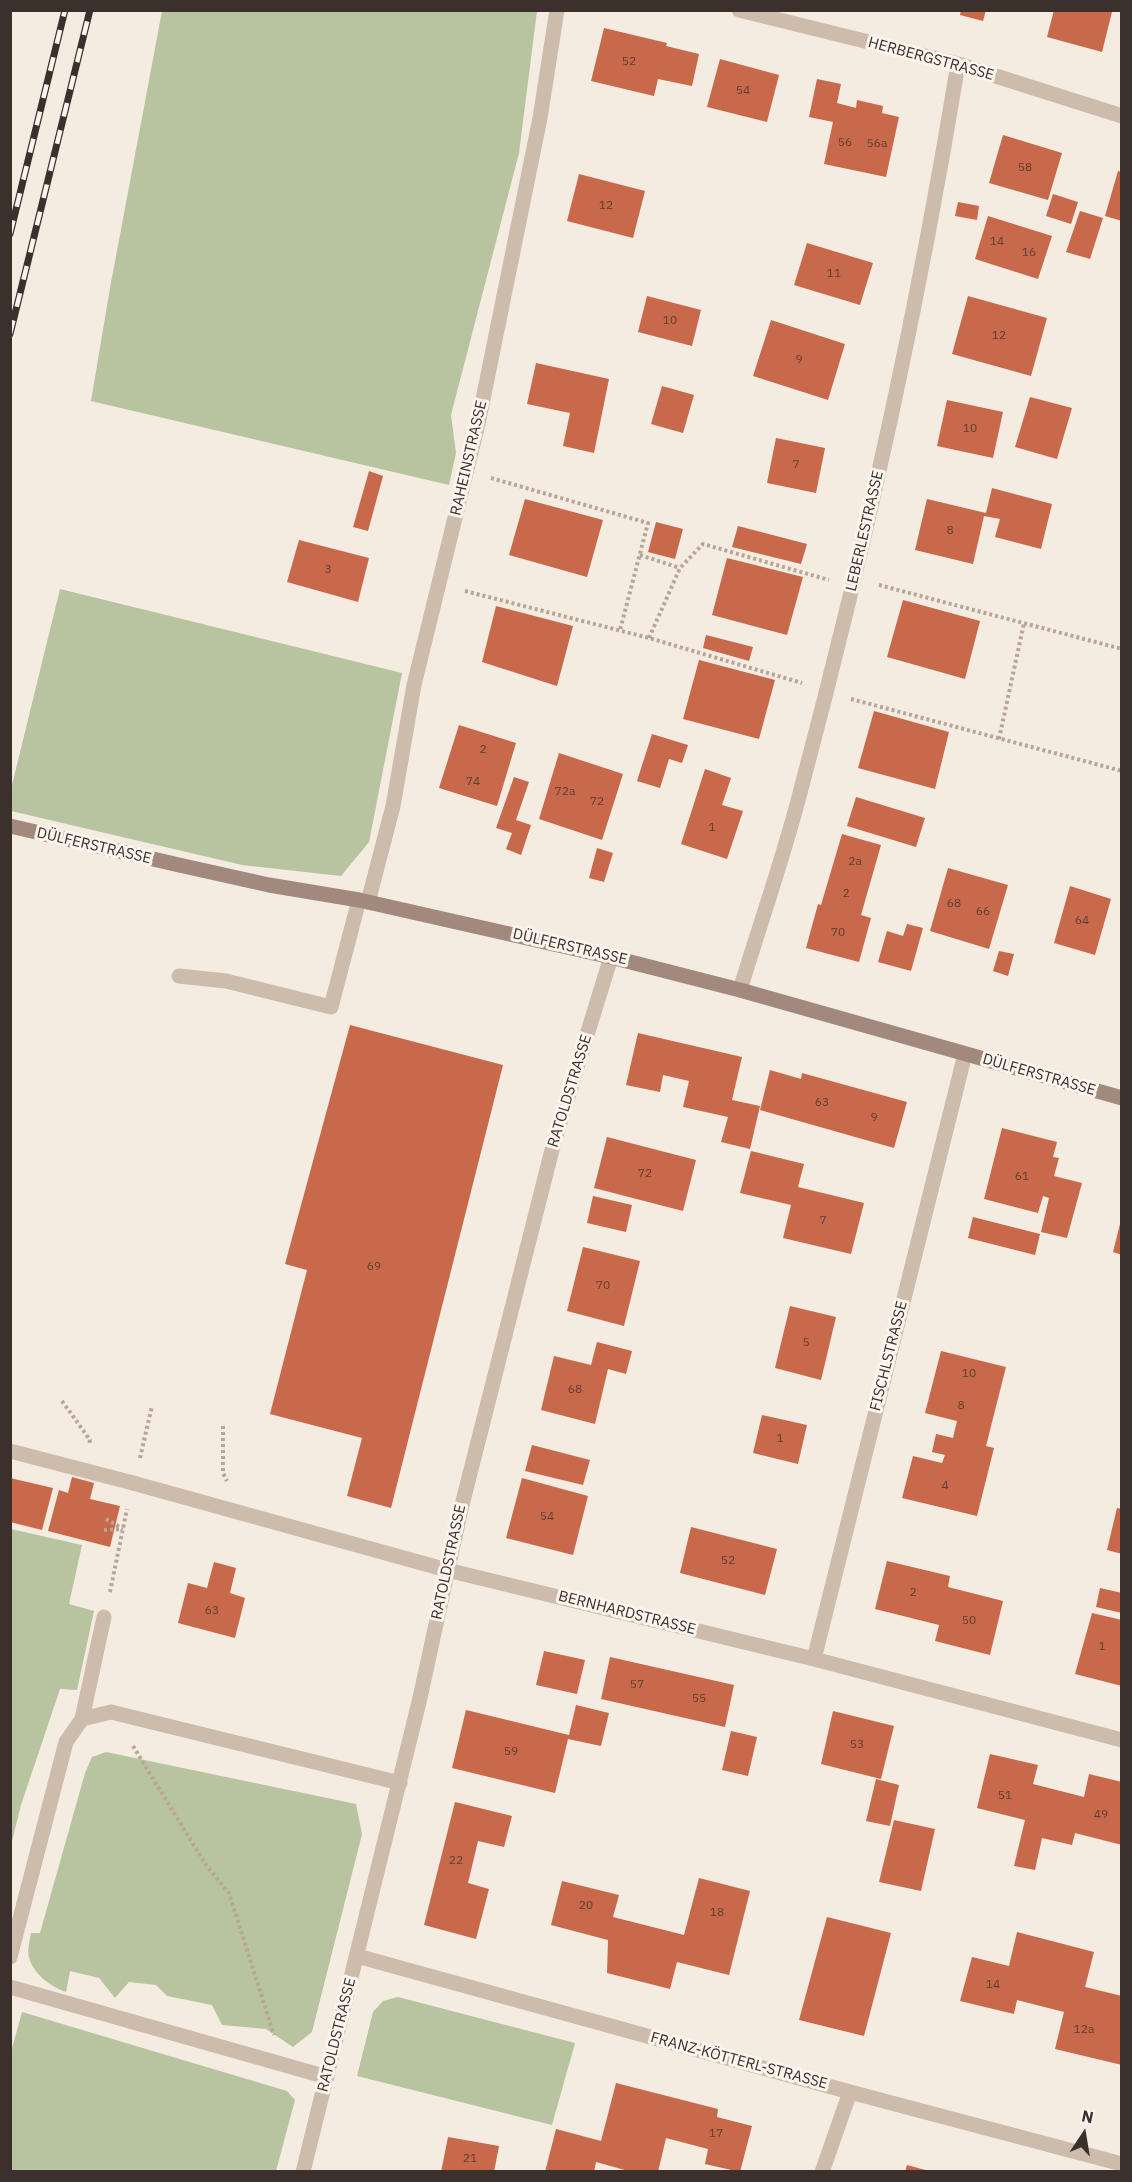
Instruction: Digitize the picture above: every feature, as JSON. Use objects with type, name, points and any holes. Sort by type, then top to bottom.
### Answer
[{"type":"main road","name":"DÜLFERSTRASSE","points":[[10,826],[247,880],[364,901],[611,957],[740,990],[1122,1098]]},
{"type":"street","name":"RAHEINSTRASSE","points":[[178,976],[226,981],[331,1007],[393,806],[414,685],[478,424],[540,118],[557,10]]},
{"type":"street","name":"HERBERGSTRASSE","points":[[739,10],[958,64],[1122,116]]},
{"type":"street","name":"LEBERLESTRASSE","points":[[740,990],[800,795],[864,541],[921,275],[958,64]]},
{"type":"street","name":"RATOLDSTRASSE","points":[[303,2172],[400,1783],[461,1509],[554,1142],[611,957]]},
{"type":"street","name":"FISCHLSTRASSE","points":[[814,1659],[965,1054]]},
{"type":"street","name":"BERNHARDSTRASSE","points":[[10,1451],[83,1469],[447,1570],[814,1659],[1122,1740]]},
{"type":"street","points":[[10,1957],[66,1742],[82,1719],[104,1617]]},
{"type":"street","points":[[82,1719],[111,1712],[400,1783]]},
{"type":"street","name":"FRANZ-KÖTTERL-STRASSE","points":[[357,1956],[850,2092],[1122,2164]]},
{"type":"street","points":[[10,1987],[327,2077]]},
{"type":"street","points":[[822,2172],[850,2092]]},
{"type":"path","points":[[467,471],[648,523],[620,630]]},
{"type":"path","points":[[650,638],[680,568],[703,544],[835,582]]},
{"type":"path","points":[[640,555],[680,568]]},
{"type":"path","points":[[873,583],[1122,649]]},
{"type":"path","points":[[439,584],[650,638],[808,685]]},
{"type":"path","points":[[999,739],[1024,623]]},
{"type":"path","points":[[844,698],[1122,771]]},
{"type":"path","points":[[62,1401],[90,1440],[83,1469]]},
{"type":"path","points":[[138,1463],[152,1406]]},
{"type":"path","points":[[223,1426],[223,1473]]},
{"type":"path","points":[[106,1519],[123,1529]]},
{"type":"path","points":[[104,1530],[123,1529]]},
{"type":"path","points":[[104,1617],[123,1529]]},
{"type":"path","points":[[133,1745],[206,1865],[229,1893],[284,2065]]},
{"type":"green space","points":[[162,11],[537,11],[519,153],[451,415],[456,453],[449,485],[91,401]]},
{"type":"green space","points":[[60,589],[402,673],[369,842],[341,876],[242,865],[11,811],[11,789]]},
{"type":"green space","points":[[11,1529],[82,1545],[69,1604],[94,1611],[77,1690],[60,1689],[21,1805],[11,1845]]},
{"type":"green space","points":[[106,1752],[356,1804],[362,1834],[312,2032],[293,2047],[266,2029],[222,2025],[212,2005],[167,1996],[156,1985],[129,1982],[115,1998],[99,1978],[70,1971],[66,1992],[48,1983],[34,1969],[28,1954],[31,1933],[40,1933],[85,1773],[92,1757]]},
{"type":"green space","points":[[398,1997],[575,2043],[552,2125],[357,2076],[373,2012],[383,2001]]},
{"type":"green space","points":[[22,2012],[287,2091],[295,2100],[276,2171],[11,2171],[11,2052]]},
{"type":"building","points":[[961,10],[986,10],[983,21],[960,15]]},
{"type":"building","points":[[1054,10],[1112,12],[1102,52],[1047,37]]},
{"type":"building","points":[[604,28],[667,43],[666,46],[699,54],[692,86],[658,79],[654,96],[591,81]]},
{"type":"building","points":[[720,59],[779,75],[767,122],[707,107]]},
{"type":"building","points":[[817,79],[841,84],[837,103],[856,108],[857,100],[883,106],[882,113],[899,117],[886,177],[824,164],[833,122],[809,117]]},
{"type":"building","points":[[1003,135],[1062,153],[1048,200],[989,183]]},
{"type":"building","points":[[1118,171],[1122,172],[1122,221],[1105,216]]},
{"type":"building","points":[[579,174],[645,191],[633,238],[567,221]]},
{"type":"building","points":[[1053,194],[1078,202],[1071,224],[1046,216]]},
{"type":"building","points":[[958,202],[979,206],[977,220],[955,216]]},
{"type":"building","points":[[1080,211],[1103,218],[1090,259],[1066,252]]},
{"type":"building","points":[[988,216],[1052,236],[1038,279],[975,259]]},
{"type":"building","points":[[807,243],[873,263],[860,305],[794,285]]},
{"type":"building","points":[[647,296],[701,310],[692,346],[638,332]]},
{"type":"building","points":[[968,296],[1047,318],[1031,376],[952,354]]},
{"type":"building","points":[[771,320],[845,344],[828,400],[753,376]]},
{"type":"building","points":[[536,363],[609,379],[594,453],[563,446],[570,413],[527,404]]},
{"type":"building","points":[[662,386],[694,395],[683,433],[651,424]]},
{"type":"building","points":[[1030,397],[1072,408],[1057,459],[1015,447]]},
{"type":"building","points":[[947,400],[1003,412],[993,458],[937,446]]},
{"type":"building","points":[[776,438],[825,448],[816,493],[767,483]]},
{"type":"building","points":[[369,471],[383,476],[368,531],[353,527]]},
{"type":"building","points":[[992,488],[1052,504],[1041,549],[995,537],[1000,519],[984,516],[973,564],[915,550],[927,499],[986,513]]},
{"type":"building","points":[[525,499],[603,520],[587,577],[509,555]]},
{"type":"building","points":[[656,522],[683,529],[675,559],[648,552]]},
{"type":"building","points":[[738,526],[807,544],[801,564],[732,547]]},
{"type":"building","points":[[299,540],[369,558],[358,602],[287,582]]},
{"type":"building","points":[[727,558],[803,577],[787,635],[712,615]]},
{"type":"building","points":[[903,600],[980,621],[965,679],[887,657]]},
{"type":"building","points":[[496,606],[573,626],[557,686],[482,662]]},
{"type":"building","points":[[706,635],[753,647],[749,661],[703,648]]},
{"type":"building","points":[[699,660],[775,680],[759,739],[683,719]]},
{"type":"building","points":[[874,711],[949,732],[935,789],[858,768]]},
{"type":"building","points":[[459,725],[516,743],[497,806],[439,788]]},
{"type":"building","points":[[652,734],[688,745],[682,763],[669,759],[660,788],[637,781]]},
{"type":"building","points":[[559,753],[623,774],[602,840],[539,819]]},
{"type":"building","points":[[705,769],[731,778],[722,805],[743,811],[727,859],[681,844]]},
{"type":"building","points":[[514,777],[529,782],[516,820],[531,825],[521,855],[506,849],[512,833],[496,828]]},
{"type":"building","points":[[856,797],[925,818],[916,847],[847,826]]},
{"type":"building","points":[[842,834],[881,845],[861,915],[871,918],[859,962],[806,948],[818,904],[821,905]]},
{"type":"building","points":[[597,848],[613,853],[604,882],[589,878]]},
{"type":"building","points":[[948,868],[1008,885],[989,949],[930,931]]},
{"type":"building","points":[[1070,886],[1111,899],[1095,955],[1054,943]]},
{"type":"building","points":[[907,924],[923,928],[911,971],[878,962],[887,931],[903,936]]},
{"type":"building","points":[[999,951],[1014,954],[1008,976],[993,971]]},
{"type":"building","points":[[350,1025],[503,1065],[391,1508],[347,1496],[362,1438],[270,1414],[307,1270],[285,1264]]},
{"type":"building","points":[[638,1033],[742,1057],[732,1100],[760,1106],[750,1149],[721,1142],[728,1117],[683,1107],[689,1081],[663,1075],[660,1092],[626,1085]]},
{"type":"building","points":[[770,1070],[801,1079],[802,1073],[907,1102],[894,1148],[760,1110]]},
{"type":"building","points":[[1002,1128],[1057,1142],[1053,1157],[1059,1158],[1054,1176],[1082,1183],[1067,1238],[1041,1232],[1049,1198],[1043,1196],[1038,1213],[984,1199]]},
{"type":"building","points":[[607,1137],[696,1160],[683,1211],[594,1188]]},
{"type":"building","points":[[751,1151],[804,1164],[798,1187],[864,1203],[851,1254],[783,1238],[791,1205],[740,1193]]},
{"type":"building","points":[[593,1196],[632,1205],[626,1232],[587,1223]]},
{"type":"building","points":[[973,1217],[1040,1234],[1035,1255],[968,1238]]},
{"type":"building","points":[[1122,1220],[1122,1255],[1113,1252]]},
{"type":"building","points":[[583,1247],[640,1261],[624,1326],[567,1311]]},
{"type":"building","points":[[790,1306],[836,1317],[821,1380],[775,1368]]},
{"type":"building","points":[[597,1342],[632,1351],[626,1374],[608,1369],[595,1424],[541,1410],[554,1356],[591,1365]]},
{"type":"building","points":[[941,1351],[1006,1367],[986,1446],[994,1448],[977,1516],[902,1498],[913,1456],[942,1463],[945,1455],[932,1452],[936,1434],[953,1438],[957,1421],[925,1413]]},
{"type":"building","points":[[762,1415],[807,1425],[798,1464],[753,1453]]},
{"type":"building","points":[[532,1445],[590,1460],[583,1485],[525,1471]]},
{"type":"building","points":[[72,1477],[94,1483],[90,1499],[120,1506],[110,1547],[48,1531],[59,1490],[68,1493]]},
{"type":"building","points":[[10,1478],[53,1488],[42,1530],[10,1522]]},
{"type":"building","points":[[522,1478],[588,1496],[573,1555],[506,1538]]},
{"type":"building","points":[[1117,1508],[1122,1509],[1122,1554],[1107,1550]]},
{"type":"building","points":[[691,1527],[777,1549],[765,1595],[680,1573]]},
{"type":"building","points":[[887,1561],[950,1576],[948,1587],[1003,1601],[990,1655],[935,1641],[939,1625],[875,1609]]},
{"type":"building","points":[[214,1562],[236,1568],[230,1593],[245,1598],[235,1638],[178,1623],[188,1583],[207,1588]]},
{"type":"building","points":[[1100,1588],[1122,1593],[1122,1613],[1096,1607]]},
{"type":"building","points":[[1092,1613],[1122,1620],[1122,1686],[1075,1674]]},
{"type":"building","points":[[544,1651],[585,1660],[577,1694],[536,1685]]},
{"type":"building","points":[[610,1657],[734,1685],[725,1727],[601,1699]]},
{"type":"building","points":[[576,1705],[609,1713],[601,1746],[568,1739],[555,1793],[452,1768],[466,1710],[569,1735]]},
{"type":"building","points":[[833,1711],[894,1726],[881,1779],[821,1764]]},
{"type":"building","points":[[731,1731],[757,1737],[748,1776],[722,1770]]},
{"type":"building","points":[[990,1754],[1038,1765],[1033,1784],[1084,1797],[1089,1774],[1122,1782],[1122,1845],[1075,1833],[1072,1845],[1042,1838],[1035,1870],[1014,1866],[1025,1820],[977,1808]]},
{"type":"building","points":[[876,1779],[899,1785],[890,1826],[866,1821]]},
{"type":"building","points":[[455,1802],[512,1816],[504,1847],[478,1841],[468,1883],[489,1889],[476,1939],[424,1925]]},
{"type":"building","points":[[894,1820],[935,1829],[921,1891],[879,1882]]},
{"type":"building","points":[[699,1878],[750,1891],[729,1975],[677,1962],[670,1989],[607,1973],[608,1940],[551,1925],[562,1881],[619,1895],[613,1917],[684,1935]]},
{"type":"building","points":[[827,1917],[891,1933],[864,2036],[799,2020]]},
{"type":"building","points":[[1017,1932],[1094,1952],[1085,1987],[1122,1996],[1122,2065],[1055,2049],[1064,2012],[1017,2000],[1014,2014],[960,2001],[972,1957],[1009,1966]]},
{"type":"building","points":[[616,2083],[718,2109],[717,2117],[752,2126],[740,2172],[705,2164],[708,2149],[666,2138],[658,2172],[632,2172],[596,2162],[594,2172],[545,2172],[556,2129],[601,2141]]},
{"type":"building","points":[[448,2137],[499,2146],[494,2172],[441,2172]]},
{"type":"building","points":[[907,2165],[929,2171],[929,2172],[905,2172]]},
{"type":"railway","points":[[10,234],[65,10]]},
{"type":"railway","points":[[10,334],[90,10]]}]
